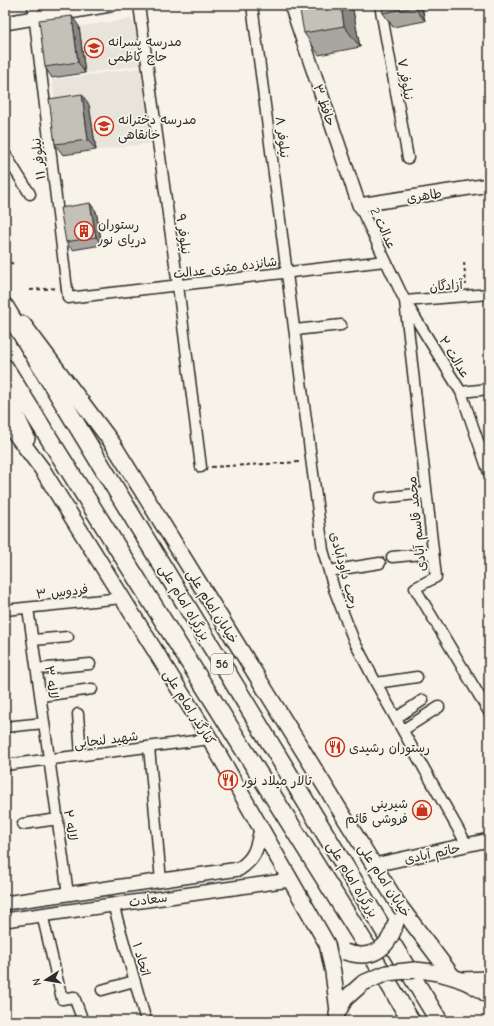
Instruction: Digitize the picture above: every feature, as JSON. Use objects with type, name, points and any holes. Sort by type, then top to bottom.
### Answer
[{"type":"highway","name":"بزرگراه امام علی","points":[[5,307],[439,1021]]},
{"type":"highway","name":"بزرگراه امام علی","points":[[5,368],[354,927],[411,1021]]},
{"type":"main road","name":"خیابان امام علی","points":[[5,300],[113,444],[398,904],[458,979]]},
{"type":"main road","points":[[5,392],[42,469]]},
{"type":"main road","name":"کنارگذر امام علی","points":[[5,420],[42,469],[210,739],[327,944],[333,972],[336,1016]]},
{"type":"main road","points":[[327,944],[355,955],[366,955],[376,952],[387,943],[393,934],[398,904]]},
{"type":"main road","points":[[336,1016],[345,999],[363,983],[387,973],[415,970],[434,972],[458,979],[489,996]]},
{"type":"main road","points":[[458,979],[489,978]]},
{"type":"street","points":[[5,23],[34,11],[110,5]]},
{"type":"street","name":"نیلوفر ۹","points":[[139,5],[178,286],[201,467]]},
{"type":"street","name":"نیلوفر ۸","points":[[252,5],[288,273]]},
{"type":"street","name":"حافظ ۳","points":[[291,5],[359,205]]},
{"type":"street","name":"نیلوفر ۷","points":[[380,5],[408,158]]},
{"type":"street","name":"نیلوفر ۱۱","points":[[34,11],[67,292]]},
{"type":"street","points":[[5,154],[30,194]]},
{"type":"street","name":"طاهری","points":[[359,205],[489,185]]},
{"type":"street","name":"عدالت 2","points":[[359,205],[385,261]]},
{"type":"street","name":"شانزده متری عدالت","points":[[67,292],[178,286],[385,261]]},
{"type":"street","name":"عدالت ۲","points":[[385,261],[405,301],[461,392],[489,473]]},
{"type":"street","name":"رجب داودآبادی","points":[[288,273],[323,550],[334,589],[354,641],[467,845]]},
{"type":"street","name":"آزادگان","points":[[405,301],[489,294]]},
{"type":"street","name":"محمد قاسم آبادی","points":[[405,301],[436,577],[415,588],[489,712]]},
{"type":"street","points":[[295,330],[341,325]]},
{"type":"street","points":[[461,392],[489,390]]},
{"type":"street","points":[[380,498],[426,492]]},
{"type":"street","points":[[392,557],[433,553]]},
{"type":"street","points":[[329,570],[380,564]]},
{"type":"street","name":"فردوس ۳","points":[[5,610],[122,598]]},
{"type":"street","name":"لاله ۳","points":[[28,608],[49,759]]},
{"type":"street","points":[[33,640],[68,637]]},
{"type":"street","points":[[37,669],[90,664]]},
{"type":"street","points":[[376,683],[417,677]]},
{"type":"street","points":[[41,696],[92,689]]},
{"type":"street","points":[[396,718],[423,700]]},
{"type":"street","points":[[403,730],[439,707]]},
{"type":"street","points":[[78,714],[81,755]]},
{"type":"street","points":[[5,727],[44,723]]},
{"type":"street","name":"شهید لنجابی","points":[[5,765],[210,739]]},
{"type":"street","points":[[149,747],[161,881]]},
{"type":"street","name":"لاله ۲","points":[[49,759],[68,894]]},
{"type":"street","points":[[23,824],[58,819]]},
{"type":"street","points":[[241,886],[244,877],[239,870],[248,864],[253,856],[261,829]]},
{"type":"street","name":"حاتم آبادی","points":[[374,865],[489,840]]},
{"type":"street","name":"سعادت","points":[[5,903],[239,870]]},
{"type":"street","name":"سعادت","points":[[5,920],[290,880]]},
{"type":"street","name":"اتحاد ۱","points":[[113,904],[146,1021]]},
{"type":"street","points":[[42,914],[62,999],[74,997],[83,1021]]},
{"type":"street","points":[[102,990],[134,981]]},
{"type":"path","points":[[5,258],[13,264]]},
{"type":"path","points":[[464,262],[467,296]]},
{"type":"path","points":[[30,290],[67,292]]},
{"type":"path","points":[[201,467],[312,461]]},
{"type":"shaded area","name":"مدرسه پسرانه حاج کاظمی","points":[[131,19],[135,25],[141,65],[52,78],[46,31]]},
{"type":"shaded area","name":"مدرسه دخترانه خانقاهی","points":[[141,68],[151,143],[63,155],[52,80]]},
{"type":"building","points":[[299,5],[341,5],[344,26],[304,33]]},
{"type":"building","points":[[382,5],[414,5],[414,7],[383,13]]},
{"type":"building","points":[[72,16],[78,62],[45,67],[39,20]]},
{"type":"building","points":[[82,94],[88,140],[55,144],[49,99]]},
{"type":"building","name":"رستوران دریای نور","points":[[90,203],[96,237],[66,242],[60,208]]},
{"type":"place","name":"مدرسه پسرانه حاج کاظمی","points":[[94,48]]},
{"type":"place","name":"مدرسه دخترانه خانقاهی","points":[[104,126]]},
{"type":"place","name":"رستوران دریای نور","points":[[84,231]]},
{"type":"place","name":"رستوران رشیدی","points":[[335,747]]},
{"type":"place","name":"تالار میلاد نور","points":[[228,780]]},
{"type":"place","name":"شیرینی فروشی قائم","points":[[422,810]]}]
